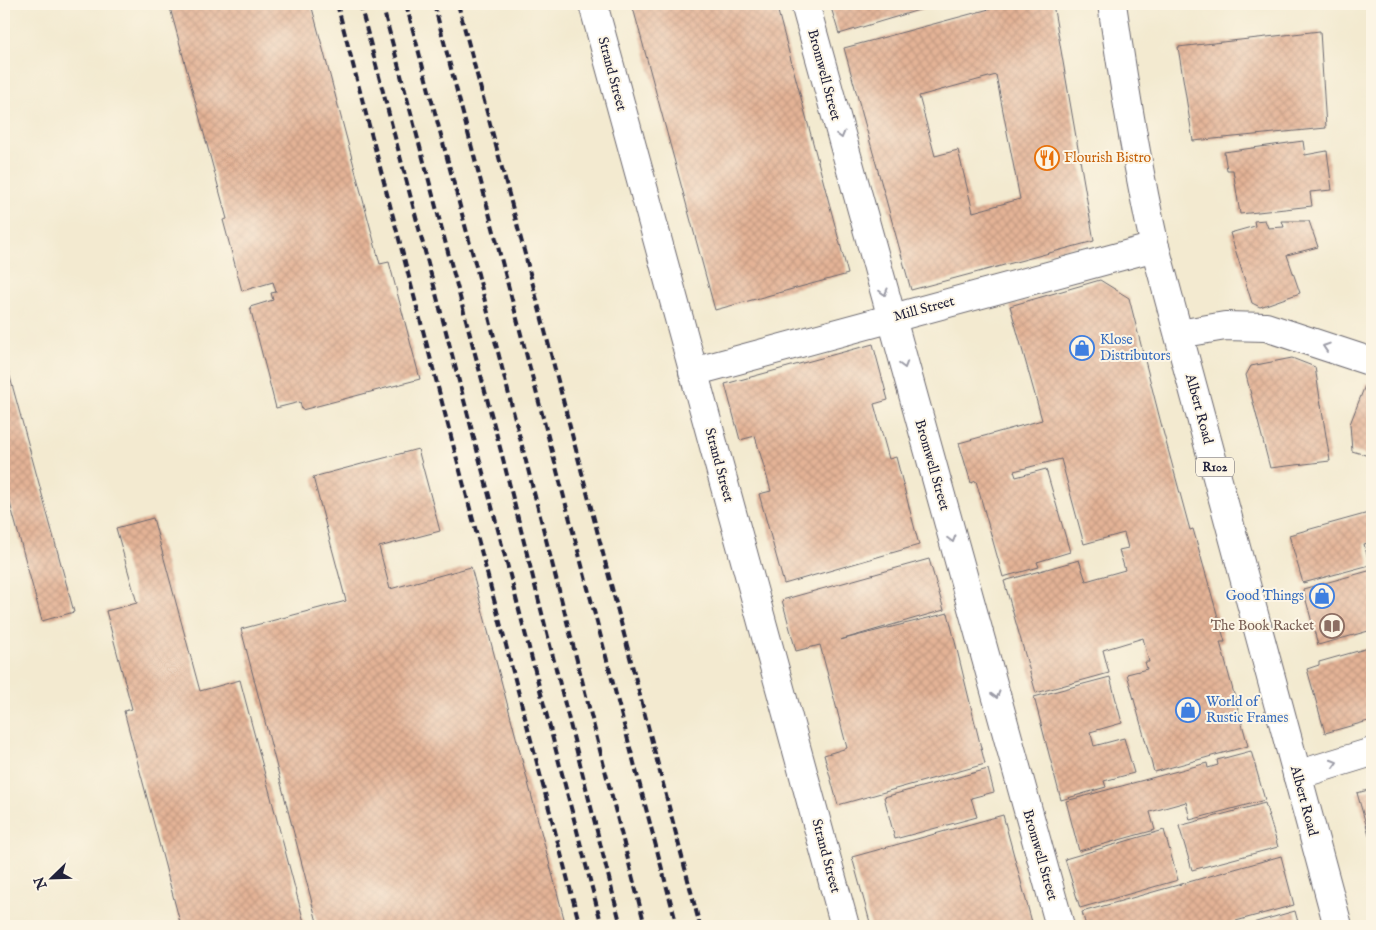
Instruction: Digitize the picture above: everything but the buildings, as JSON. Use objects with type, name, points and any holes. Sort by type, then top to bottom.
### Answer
[{"type":"street","name":"Strand Street","points":[[593,4],[845,926]]},
{"type":"street","name":"Bromwell Street","points":[[805,4],[1060,926]]},
{"type":"street","name":"Albert Road","points":[[1112,4],[1138,171],[1156,247],[1338,926]]},
{"type":"street","name":"Mill Street","points":[[693,372],[1156,247]]},
{"type":"street","points":[[1179,334],[1225,326],[1266,327],[1372,362]]},
{"type":"street","points":[[1296,775],[1372,752]]},
{"type":"railway","points":[[337,4],[580,926]]},
{"type":"railway","points":[[360,4],[602,926]]},
{"type":"railway","points":[[382,4],[502,455],[621,926]]},
{"type":"railway","points":[[406,4],[478,274],[645,926]]},
{"type":"railway","points":[[434,4],[677,926]]},
{"type":"railway","points":[[458,4],[700,926]]},
{"type":"place","name":"Flourish Bistro","points":[[1047,158]]},
{"type":"place","name":"Klose Distributors","points":[[1082,348]]},
{"type":"place","name":"Good Things","points":[[1322,596]]},
{"type":"place","name":"The Book Racket","points":[[1332,626]]},
{"type":"place","name":"World of Rustic Frames","points":[[1188,710]]}]
